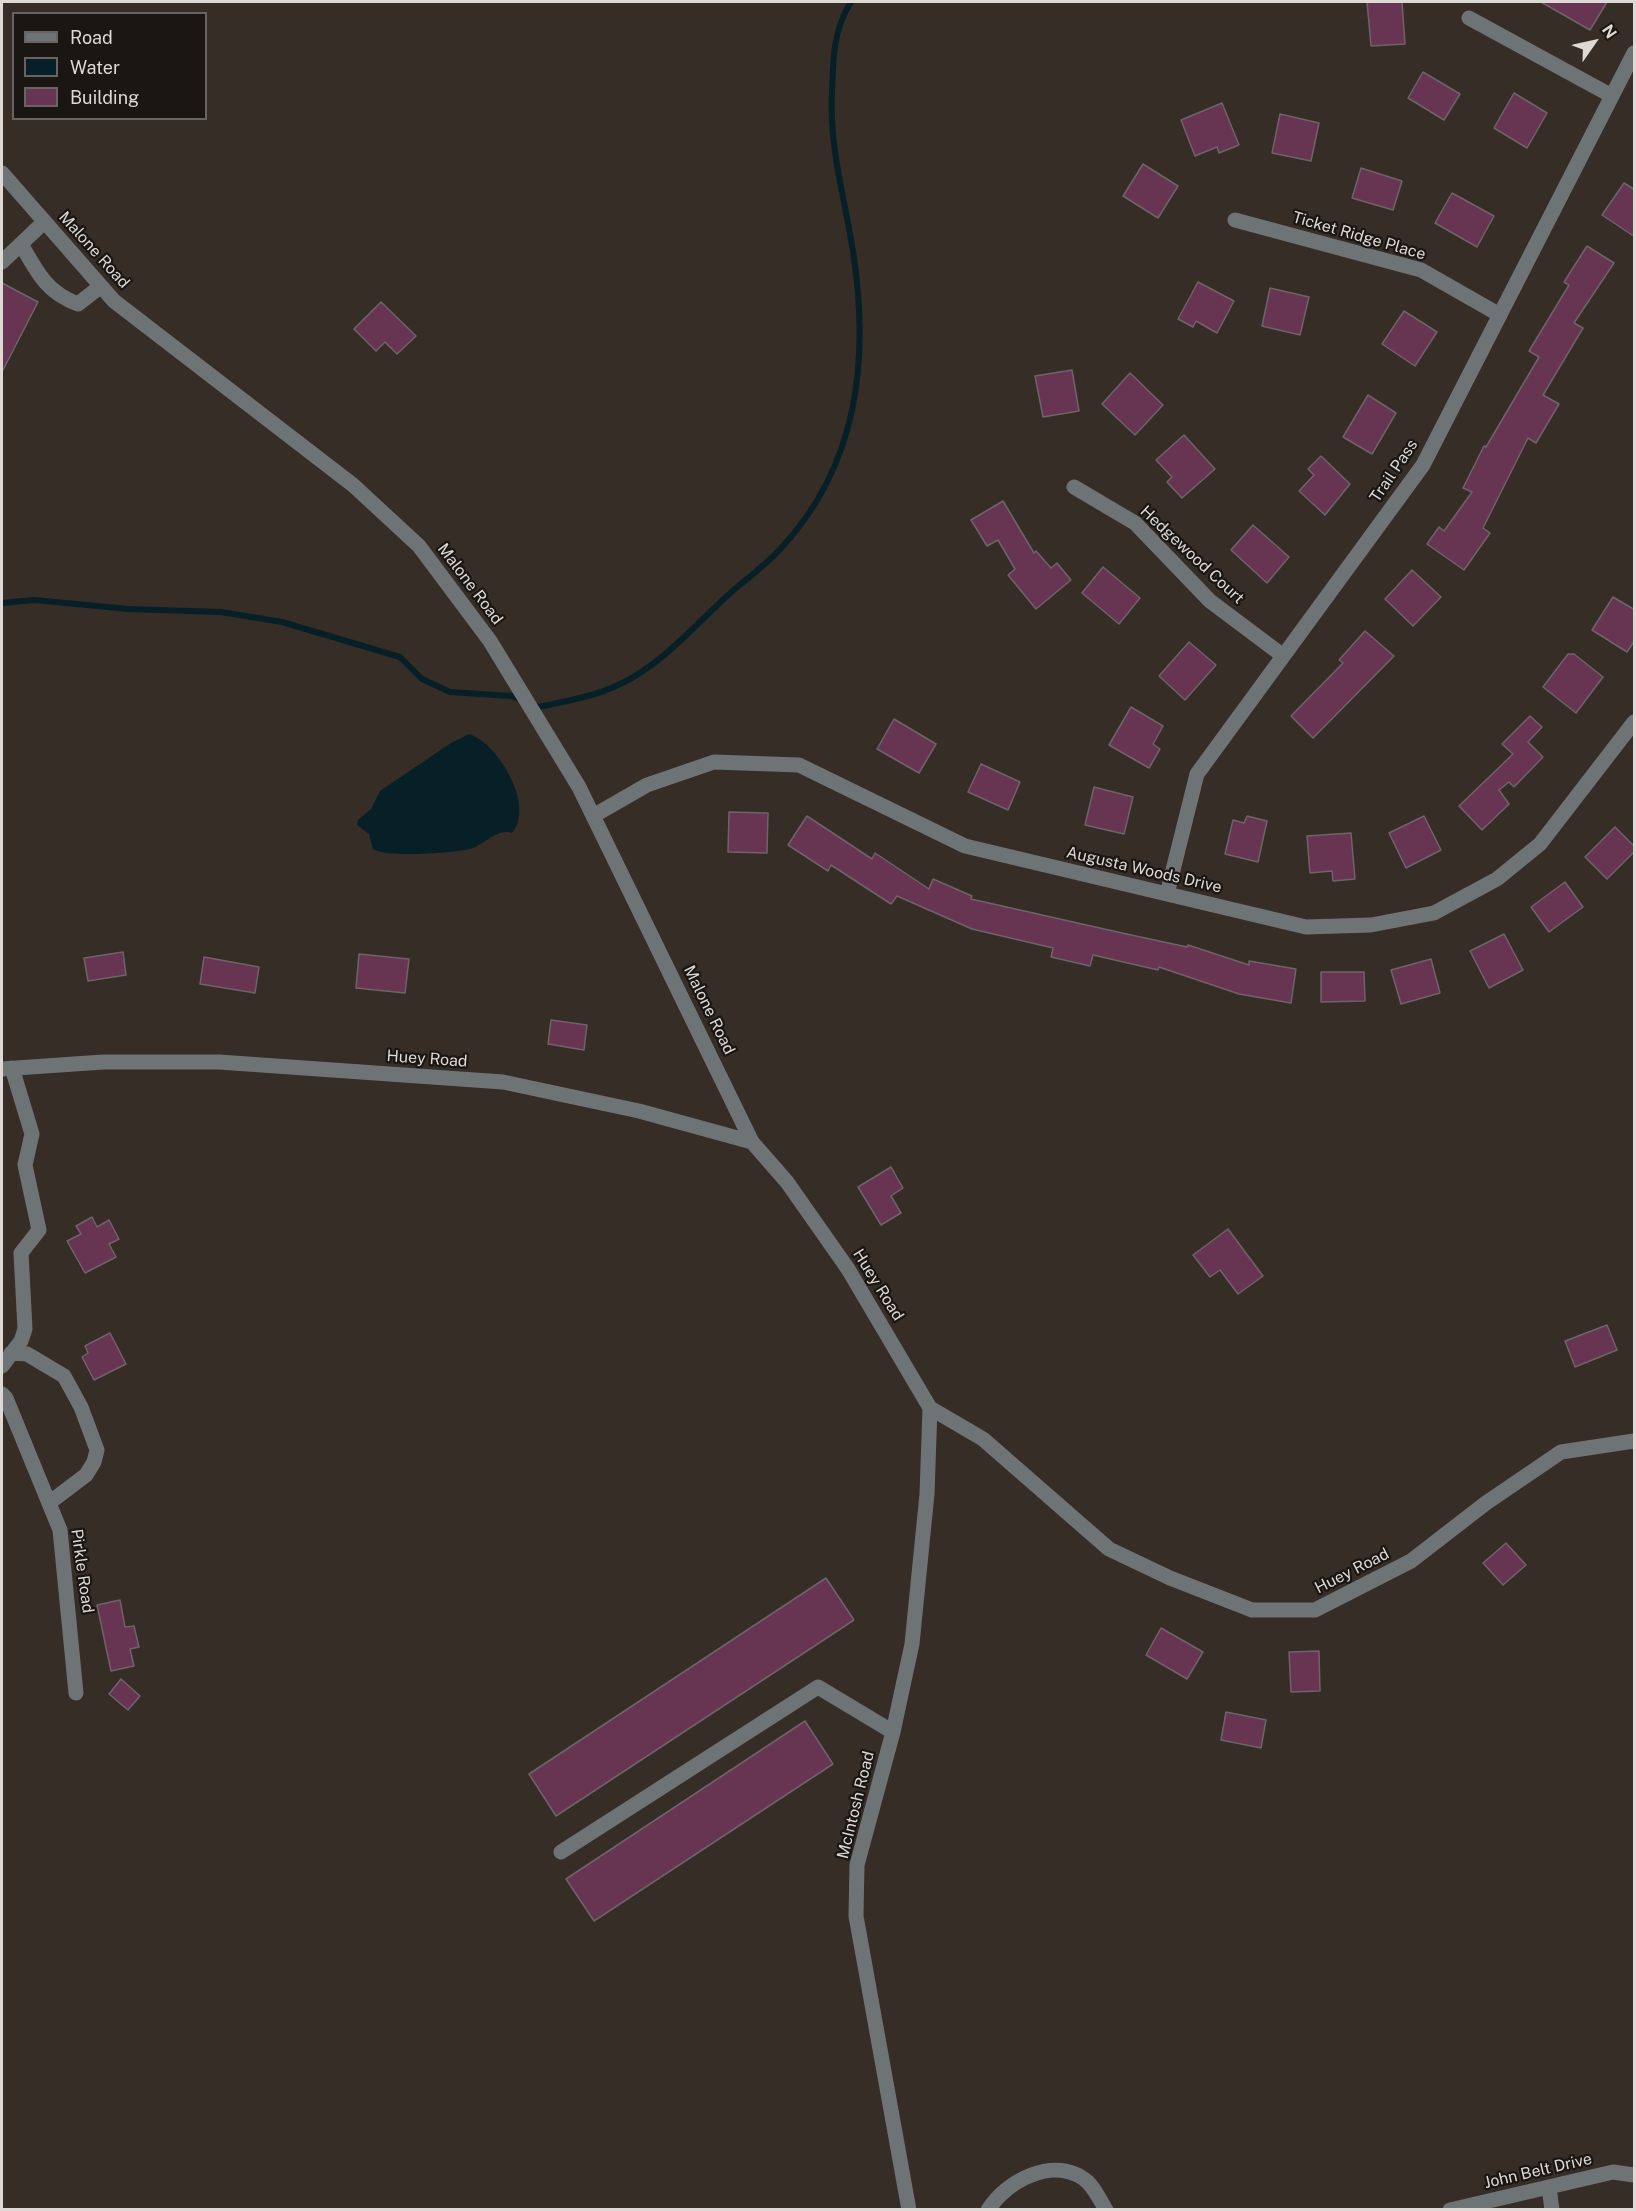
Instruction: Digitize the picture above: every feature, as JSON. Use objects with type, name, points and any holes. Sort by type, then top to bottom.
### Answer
[{"type":"street","points":[[1469,18],[1612,96]]},
{"type":"street","name":"Trail Pass","points":[[1167,894],[1197,774],[1423,465],[1635,53]]},
{"type":"street","name":"Malone Road","points":[[4,182],[44,222],[114,301],[353,484],[419,546],[490,641],[579,787],[752,1142]]},
{"type":"street","name":"Ticket Ridge Place","points":[[1235,220],[1421,270],[1500,315]]},
{"type":"street","points":[[2,262],[44,222]]},
{"type":"street","points":[[21,244],[39,276],[60,297],[78,303],[101,286]]},
{"type":"street","name":"Hedgewood Court","points":[[1074,487],[1135,523],[1210,601],[1282,655]]},
{"type":"street","name":"Augusta Woods Drive","points":[[594,816],[647,785],[714,762],[798,765],[965,846],[1306,927],[1371,925],[1434,913],[1497,879],[1540,844],[1635,722]]},
{"type":"street","name":"Huey Road","points":[[7,1069],[103,1062],[219,1062],[502,1082],[639,1111],[752,1142],[787,1182],[848,1269],[930,1408],[983,1439],[1109,1549],[1170,1578],[1252,1610],[1315,1610],[1411,1561],[1486,1503],[1561,1452],[1635,1441]]},
{"type":"street","points":[[2,1366],[21,1341],[25,1329],[21,1253],[39,1230],[25,1165],[32,1134],[7,1069]]},
{"type":"street","points":[[11,1353],[27,1354],[64,1376],[81,1407],[97,1450],[86,1475],[49,1503]]},
{"type":"street","name":"Pirkle Road","points":[[2,1394],[6,1398],[60,1530],[76,1693]]},
{"type":"street","name":"McIntosh Road","points":[[909,2210],[856,1916],[857,1865],[893,1732],[912,1644],[927,1494],[930,1408]]},
{"type":"street","points":[[561,1852],[818,1687],[893,1732]]},
{"type":"street","points":[[988,2210],[995,2199],[1029,2175],[1060,2168],[1085,2180],[1106,2210]]},
{"type":"street","name":"John Belt Drive","points":[[1450,2210],[1613,2172],[1635,2175]]},
{"type":"street","points":[[1549,2187],[1552,2210]]},
{"type":"water","points":[[469,734],[480,739],[491,749],[510,776],[519,807],[518,821],[512,833],[501,833],[470,849],[449,852],[405,854],[380,852],[373,849],[369,834],[357,825],[358,820],[371,809],[380,791],[451,743]]},
{"type":"building","points":[[1367,2],[1402,2],[1405,44],[1371,46]]},
{"type":"building","points":[[1541,2],[1607,2],[1590,30]]},
{"type":"building","points":[[1423,72],[1460,94],[1444,120],[1408,98]]},
{"type":"building","points":[[1514,93],[1547,113],[1527,148],[1494,128]]},
{"type":"building","points":[[1222,103],[1239,145],[1219,153],[1217,147],[1195,156],[1181,120]]},
{"type":"building","points":[[1280,114],[1319,123],[1311,161],[1272,153]]},
{"type":"building","points":[[1143,164],[1178,186],[1158,218],[1123,196]]},
{"type":"building","points":[[1361,168],[1402,181],[1393,210],[1352,198]]},
{"type":"building","points":[[1624,183],[1635,190],[1635,237],[1602,215]]},
{"type":"building","points":[[1452,193],[1494,216],[1477,247],[1435,223]]},
{"type":"building","points":[[1587,246],[1614,263],[1574,323],[1583,328],[1543,395],[1559,404],[1536,443],[1528,438],[1483,528],[1490,533],[1464,570],[1427,544],[1439,527],[1444,531],[1472,492],[1463,488],[1484,446],[1486,447],[1539,357],[1529,351],[1569,285],[1564,282]]},
{"type":"building","points":[[1198,282],[1234,301],[1217,333],[1196,321],[1193,327],[1178,319]]},
{"type":"building","points":[[2,283],[38,302],[2,372]]},
{"type":"building","points":[[1270,288],[1309,297],[1300,335],[1262,326]]},
{"type":"building","points":[[381,302],[416,336],[397,354],[385,342],[376,351],[354,329]]},
{"type":"building","points":[[1404,311],[1437,332],[1415,366],[1382,344]]},
{"type":"building","points":[[1072,370],[1079,411],[1043,417],[1035,376]]},
{"type":"building","points":[[1130,373],[1163,405],[1135,435],[1102,404]]},
{"type":"building","points":[[1368,395],[1396,413],[1372,454],[1343,437]]},
{"type":"building","points":[[1184,435],[1215,469],[1182,498],[1167,482],[1172,477],[1156,460]]},
{"type":"building","points":[[1321,456],[1350,484],[1325,515],[1299,491],[1314,475],[1308,469]]},
{"type":"building","points":[[1003,501],[1034,553],[1036,551],[1051,568],[1057,563],[1071,580],[1036,609],[1008,575],[1015,569],[998,540],[987,546],[971,520]]},
{"type":"building","points":[[1253,525],[1289,557],[1267,583],[1231,550]]},
{"type":"building","points":[[1103,567],[1140,598],[1119,624],[1082,593]]},
{"type":"building","points":[[1412,570],[1441,597],[1413,626],[1385,599]]},
{"type":"building","points":[[1613,597],[1635,610],[1635,640],[1627,652],[1592,630]]},
{"type":"building","points":[[1365,631],[1394,656],[1313,738],[1291,716],[1343,663],[1339,660]]},
{"type":"building","points":[[1189,642],[1216,665],[1185,700],[1159,676]]},
{"type":"building","points":[[1568,654],[1574,654],[1603,677],[1576,713],[1543,687]]},
{"type":"building","points":[[1131,707],[1163,726],[1153,744],[1160,749],[1149,768],[1109,745]]},
{"type":"building","points":[[1530,716],[1542,727],[1528,742],[1543,757],[1514,787],[1509,782],[1499,790],[1509,804],[1482,830],[1459,806],[1513,754],[1502,744]]},
{"type":"building","points":[[894,719],[936,744],[919,773],[877,749]]},
{"type":"building","points":[[981,764],[1020,782],[1008,810],[968,792]]},
{"type":"building","points":[[1094,787],[1133,797],[1124,834],[1085,825]]},
{"type":"building","points":[[729,812],[768,813],[767,853],[728,852]]},
{"type":"building","points":[[807,816],[872,859],[875,853],[929,889],[933,879],[972,896],[971,899],[1187,947],[1188,945],[1249,965],[1249,961],[1296,969],[1291,1003],[1239,994],[1159,967],[1158,970],[1093,955],[1090,966],[1051,957],[1053,948],[972,929],[897,896],[891,904],[831,865],[828,871],[788,845]]},
{"type":"building","points":[[1247,816],[1267,821],[1258,862],[1225,854],[1233,820],[1244,823]]},
{"type":"building","points":[[1424,816],[1441,850],[1406,868],[1389,833]]},
{"type":"building","points":[[1615,827],[1635,847],[1635,851],[1607,879],[1585,857]]},
{"type":"building","points":[[1351,833],[1355,879],[1333,881],[1332,871],[1310,873],[1307,836]]},
{"type":"building","points":[[1565,882],[1583,907],[1549,932],[1531,907]]},
{"type":"building","points":[[1504,934],[1523,970],[1489,988],[1470,951]]},
{"type":"building","points":[[123,952],[126,975],[88,981],[84,958]]},
{"type":"building","points":[[359,954],[409,959],[405,993],[356,988]]},
{"type":"building","points":[[204,957],[259,967],[255,993],[200,984]]},
{"type":"building","points":[[1431,959],[1440,993],[1401,1004],[1391,970]]},
{"type":"building","points":[[1321,972],[1364,972],[1365,1001],[1321,1002]]},
{"type":"building","points":[[551,1020],[587,1025],[584,1050],[548,1044]]},
{"type":"building","points":[[891,1167],[903,1188],[891,1196],[901,1213],[881,1225],[858,1187]]},
{"type":"building","points":[[92,1217],[97,1227],[109,1220],[119,1239],[109,1244],[116,1257],[85,1273],[67,1241],[81,1234],[76,1226]]},
{"type":"building","points":[[1228,1229],[1263,1276],[1238,1294],[1220,1270],[1210,1277],[1193,1255]]},
{"type":"building","points":[[1607,1325],[1617,1350],[1575,1367],[1565,1341]]},
{"type":"building","points":[[110,1333],[126,1364],[94,1380],[82,1357],[88,1353],[85,1346]]},
{"type":"building","points":[[1506,1543],[1526,1565],[1503,1585],[1483,1563]]},
{"type":"building","points":[[826,1578],[854,1620],[556,1816],[529,1774]]},
{"type":"building","points":[[120,1600],[125,1627],[134,1626],[139,1647],[130,1649],[134,1666],[111,1671],[97,1605]]},
{"type":"building","points":[[1161,1628],[1203,1652],[1187,1679],[1146,1655]]},
{"type":"building","points":[[1319,1651],[1320,1691],[1291,1692],[1289,1652]]},
{"type":"building","points":[[121,1679],[140,1696],[128,1710],[109,1694]]},
{"type":"building","points":[[1226,1712],[1266,1720],[1261,1748],[1221,1740]]},
{"type":"building","points":[[805,1721],[833,1764],[594,1921],[566,1879]]},
{"type":"waterway","points":[[534,705],[539,707],[599,693],[618,685],[650,666],[778,552],[808,515],[827,482],[842,447],[852,411],[858,374],[860,336],[854,258],[836,155],[832,114],[833,69],[837,34],[851,2]]},
{"type":"waterway","points":[[2,603],[34,600],[129,609],[221,612],[282,622],[400,657],[422,679],[450,692],[512,696],[521,700]]}]
